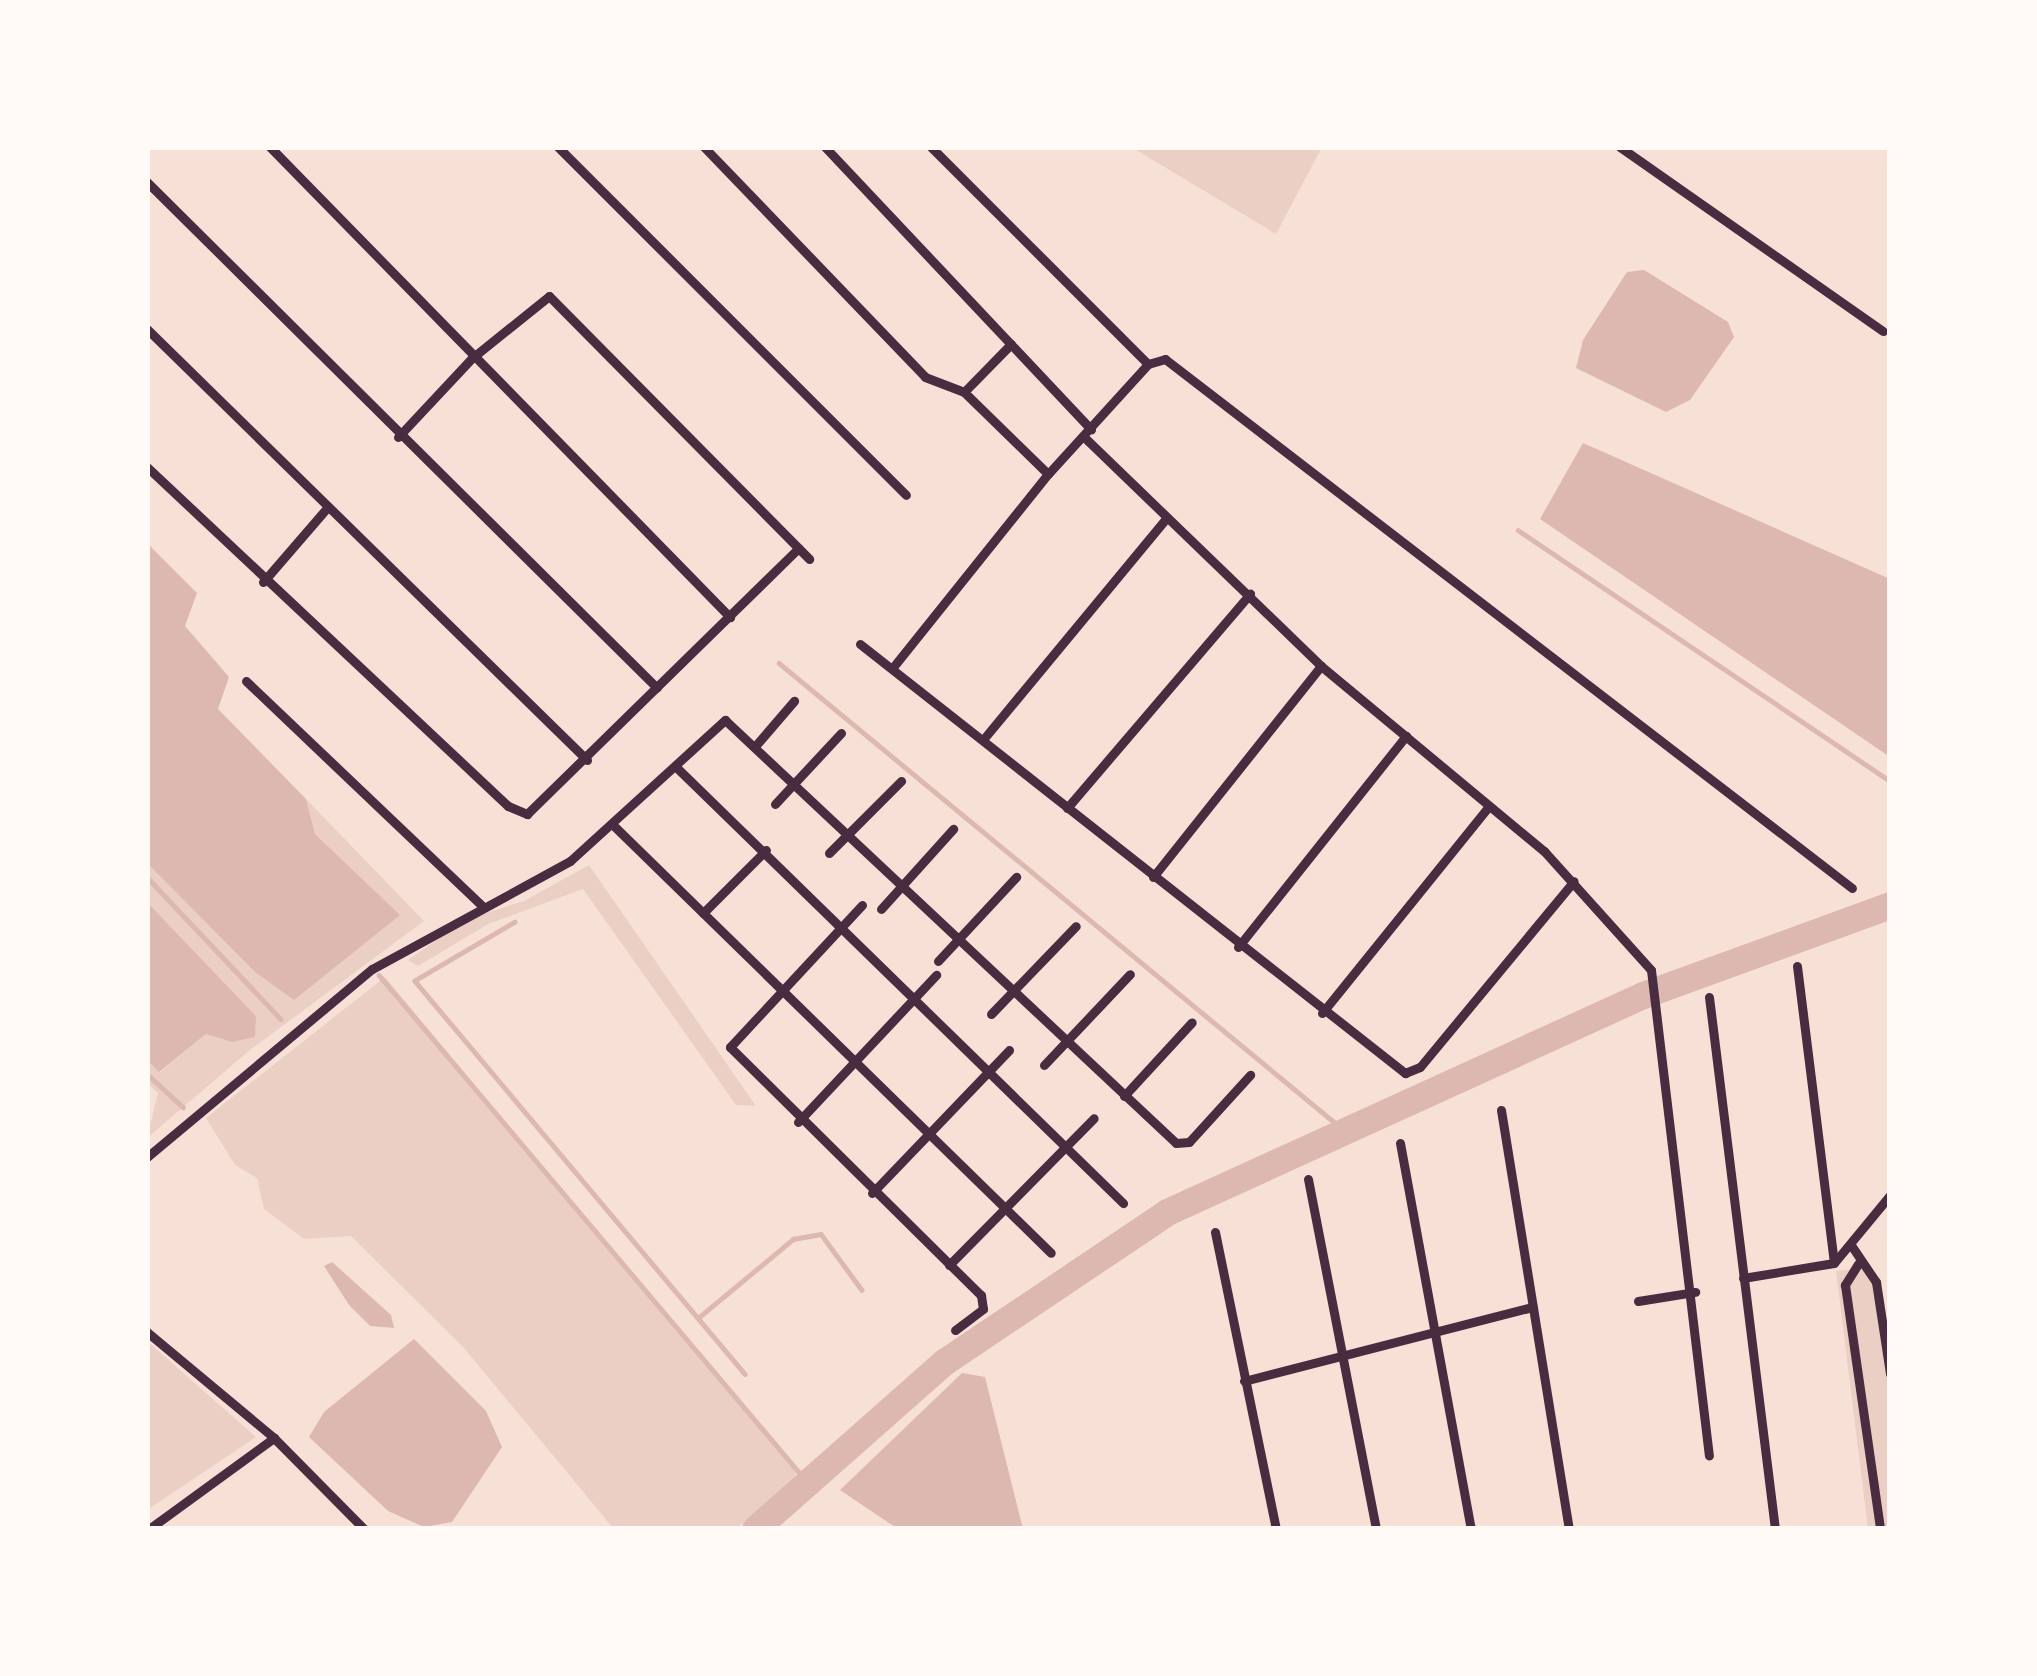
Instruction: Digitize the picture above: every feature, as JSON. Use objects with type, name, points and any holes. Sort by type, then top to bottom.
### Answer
[{"type":"street","points":[[270,147],[730,617]]},
{"type":"street","points":[[558,147],[906,496]]},
{"type":"street","points":[[704,147],[925,377],[964,392],[1048,474]]},
{"type":"street","points":[[825,147],[1011,344],[1165,521],[1250,594],[1321,666],[1574,881],[1651,970],[1695,1292],[1709,1456]]},
{"type":"street","points":[[931,147],[1148,364]]},
{"type":"street","points":[[1620,147],[1883,331]]},
{"type":"street","points":[[147,182],[398,437],[657,688]]},
{"type":"street","points":[[398,437],[531,304],[557,298],[809,559]]},
{"type":"street","points":[[147,329],[587,760]]},
{"type":"street","points":[[964,392],[1011,344]]},
{"type":"street","points":[[894,665],[1048,474],[1148,364],[1170,361],[1852,888]]},
{"type":"street","points":[[147,466],[263,582],[516,813],[536,810],[799,548]]},
{"type":"street","points":[[263,582],[326,509]]},
{"type":"street","points":[[986,736],[1165,521]]},
{"type":"street","points":[[1067,808],[1250,594]]},
{"type":"street","points":[[860,644],[986,736],[1238,947],[1395,1068],[1420,1066],[1574,881]]},
{"type":"street","points":[[1153,877],[1321,666]]},
{"type":"street","points":[[246,681],[483,907]]},
{"type":"street","points":[[757,743],[794,701]]},
{"type":"street","points":[[147,1156],[372,969],[483,907],[520,894],[613,825],[725,720],[757,743],[1124,1096],[1184,1144],[1250,1075]]},
{"type":"street","points":[[776,803],[841,733]]},
{"type":"street","points":[[1238,947],[1406,736]]},
{"type":"street","points":[[676,766],[1123,1202]]},
{"type":"street","points":[[829,853],[901,782]]},
{"type":"street","points":[[1322,1012],[1489,806]]},
{"type":"street","points":[[613,825],[1051,1253]]},
{"type":"street","points":[[881,909],[953,829]]},
{"type":"street","points":[[703,913],[766,850]]},
{"type":"street","points":[[938,961],[1016,877]]},
{"type":"street","points":[[862,905],[730,1047],[798,1122],[984,1303],[955,1330]]},
{"type":"street","points":[[992,1014],[1076,926]]},
{"type":"street","points":[[1797,966],[1834,1263]]},
{"type":"street","points":[[1044,1065],[1130,974]]},
{"type":"street","points":[[798,1122],[936,976]]},
{"type":"street","points":[[1708,997],[1775,1529]]},
{"type":"street","points":[[1124,1096],[1192,1022]]},
{"type":"street","points":[[872,1193],[1009,1050]]},
{"type":"street","points":[[1501,1111],[1569,1529]]},
{"type":"street","points":[[950,1265],[1094,1118]]},
{"type":"street","points":[[1400,1143],[1472,1529]]},
{"type":"street","points":[[1308,1180],[1376,1529]]},
{"type":"street","points":[[1743,1279],[1834,1263],[1890,1195]]},
{"type":"street","points":[[1215,1232],[1276,1529]]},
{"type":"street","points":[[1851,1245],[1858,1264],[1876,1282],[1890,1374]]},
{"type":"street","points":[[1858,1264],[1845,1285],[1880,1529]]},
{"type":"street","points":[[1638,1301],[1695,1292]]},
{"type":"street","points":[[1244,1381],[1344,1357],[1436,1327],[1533,1307]]},
{"type":"street","points":[[147,1332],[274,1438],[364,1529]]},
{"type":"street","points":[[149,1529],[274,1438]]},
{"type":"shaded area","points":[[1131,147],[1322,147],[1276,234]]},
{"type":"shaded area","points":[[1644,270],[1728,322],[1734,337],[1690,400],[1666,412],[1576,368],[1583,340],[1627,272]]},
{"type":"shaded area","points":[[1583,443],[1890,579],[1890,757],[1540,519]]},
{"type":"shaded area","points":[[147,543],[197,593],[185,626],[229,677],[218,709],[306,799],[315,834],[400,915],[294,1000],[255,972],[147,863]]},
{"type":"shaded area","points":[[306,799],[424,921],[250,1050],[147,1138],[158,1093],[147,1083],[147,1060],[160,1072],[206,1034],[232,1042],[256,1016],[147,902],[147,863],[255,972],[359,944],[399,915],[315,834]]},
{"type":"shaded area","points":[[589,865],[756,1106],[736,1105],[583,889],[488,924],[418,966],[408,960],[467,919],[524,901]]},
{"type":"shaded area","points":[[147,902],[256,1016],[255,1037],[232,1042],[206,1034],[159,1072],[147,1060]]},
{"type":"shaded area","points":[[385,977],[796,1472],[791,1489],[735,1529],[614,1529],[463,1347],[351,1236],[304,1239],[264,1209],[257,1178],[235,1165],[206,1118]]},
{"type":"shaded area","points":[[332,1262],[391,1315],[394,1328],[370,1326],[349,1305],[324,1266]]},
{"type":"shaded area","points":[[1871,1267],[1890,1400],[1890,1529],[1868,1529],[1836,1271]]},
{"type":"shaded area","points":[[414,1339],[486,1411],[502,1447],[452,1522],[424,1527],[388,1511],[309,1437],[324,1412]]},
{"type":"shaded area","points":[[147,1341],[256,1437],[147,1510]]},
{"type":"shaded area","points":[[962,1373],[985,1377],[1023,1529],[898,1529],[840,1490]]},
{"type":"waterway","points":[[1518,530],[1890,781]]},
{"type":"waterway","points":[[779,663],[1345,1131]]},
{"type":"waterway","points":[[147,877],[281,1019]]},
{"type":"waterway","points":[[755,1529],[944,1362],[1167,1212],[1643,995],[1890,905]]},
{"type":"waterway","points":[[515,922],[415,981],[745,1374]]},
{"type":"waterway","points":[[379,975],[809,1484]]},
{"type":"waterway","points":[[147,1074],[183,1107]]},
{"type":"waterway","points":[[698,1318],[793,1239],[821,1234],[862,1290]]}]
